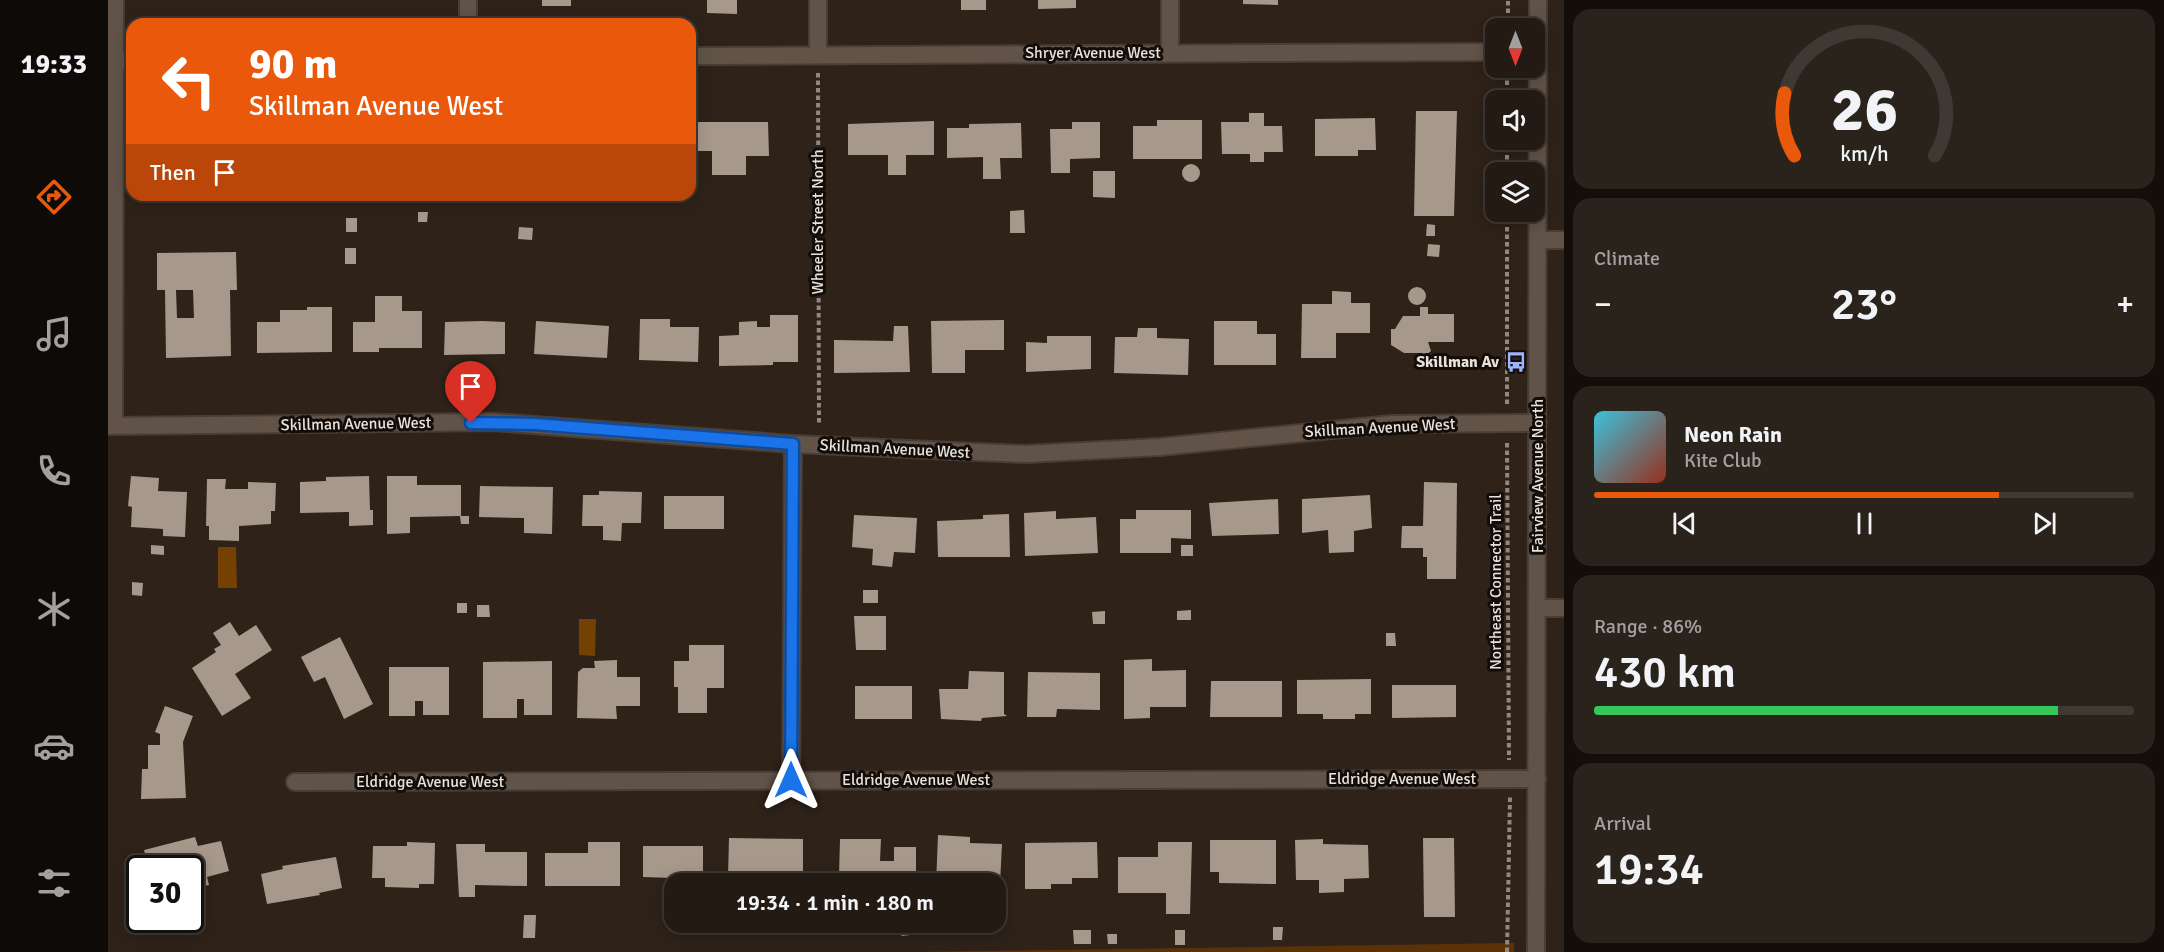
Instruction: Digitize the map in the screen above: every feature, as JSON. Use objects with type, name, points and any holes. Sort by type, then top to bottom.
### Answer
[{"type":"street","points":[[111,426],[115,0]]},
{"type":"street","points":[[468,0],[468,18]]},
{"type":"street","points":[[818,0],[818,54]]},
{"type":"street","points":[[1170,0],[1170,53]]},
{"type":"street","name":"Fairview Avenue North","points":[[1537,18],[1538,0]]},
{"type":"street","name":"Shryer Avenue West","points":[[696,56],[1485,52]]},
{"type":"street","points":[[115,61],[126,61]]},
{"type":"street","name":"Fairview Avenue North","points":[[1536,78],[1538,608],[1536,952]]},
{"type":"street","points":[[1538,240],[1564,240]]},
{"type":"street","name":"Skillman Avenue West","points":[[111,426],[493,422],[793,444],[1026,454],[1160,447],[1341,427],[1538,423]]},
{"type":"street","points":[[791,780],[793,444]]},
{"type":"street","points":[[1538,608],[1564,608]]},
{"type":"street","name":"Eldridge Avenue West","points":[[295,782],[1537,779]]},
{"type":"path","points":[[1508,0],[1508,18]]},
{"type":"path","name":"Wheeler Street North","points":[[818,54],[819,444]]},
{"type":"path","name":"Northeast Connector Trail","points":[[1507,222],[1510,779],[1507,952]]},
{"type":"shaded area","points":[[218,547],[236,547],[237,588],[218,588]]},
{"type":"shaded area","points":[[579,619],[596,619],[595,656],[579,655]]},
{"type":"shaded area","points":[[1514,943],[1514,952],[916,952]]},
{"type":"building","points":[[542,0],[571,0],[571,6],[542,6]]},
{"type":"building","points":[[707,0],[737,0],[737,14],[707,13]]},
{"type":"building","points":[[961,0],[986,0],[986,10],[961,10]]},
{"type":"building","points":[[1038,0],[1076,0],[1076,8],[1038,9]]},
{"type":"building","points":[[1243,0],[1278,0],[1278,5],[1243,4]]},
{"type":"building","points":[[1416,111],[1457,111],[1454,216],[1414,216]]},
{"type":"building","points":[[1249,113],[1264,113],[1264,126],[1282,126],[1283,152],[1264,152],[1264,162],[1250,162],[1250,154],[1222,154],[1221,122],[1249,122]]},
{"type":"building","points":[[1375,118],[1376,150],[1358,150],[1358,156],[1315,156],[1315,119]]},
{"type":"building","points":[[1157,120],[1202,120],[1202,159],[1133,159],[1133,126],[1157,126]]},
{"type":"building","points":[[934,121],[934,155],[906,155],[906,175],[888,175],[888,155],[848,155],[848,124]]},
{"type":"building","points":[[698,122],[768,122],[769,156],[746,156],[746,175],[712,175],[712,151],[698,151]]},
{"type":"building","points":[[1072,122],[1100,122],[1100,158],[1070,159],[1070,173],[1051,173],[1050,129],[1072,129]]},
{"type":"building","points":[[1021,123],[1022,158],[1000,158],[1001,179],[983,179],[983,157],[947,158],[947,128],[969,128],[969,124]]},
{"type":"building","points":[[1191,164],[1197,167],[1200,173],[1197,179],[1191,182],[1185,179],[1182,173],[1185,167]]},
{"type":"building","points":[[1093,171],[1115,171],[1115,198],[1093,197]]},
{"type":"building","points":[[1024,210],[1025,233],[1010,233],[1010,211]]},
{"type":"building","points":[[418,212],[428,212],[427,222],[418,222]]},
{"type":"building","points":[[346,218],[357,218],[357,232],[346,232]]},
{"type":"building","points":[[1427,224],[1435,225],[1435,236],[1426,236]]},
{"type":"building","points":[[519,227],[533,228],[532,240],[518,239]]},
{"type":"building","points":[[1428,244],[1440,245],[1439,257],[1427,256]]},
{"type":"building","points":[[345,248],[356,248],[356,264],[345,264]]},
{"type":"building","points":[[236,252],[237,290],[230,290],[231,356],[166,358],[165,290],[157,290],[157,253]],"holes":[[[176,290],[193,290],[194,318],[177,318]]]},
{"type":"building","points":[[1417,287],[1423,290],[1426,296],[1423,302],[1417,305],[1411,302],[1408,296],[1411,290]]},
{"type":"building","points":[[1332,291],[1351,292],[1351,303],[1370,303],[1370,333],[1336,333],[1336,358],[1301,358],[1302,304],[1332,304]]},
{"type":"building","points":[[375,296],[402,296],[402,311],[422,311],[422,348],[379,348],[379,352],[353,352],[353,322],[375,322]]},
{"type":"building","points":[[307,307],[332,307],[332,352],[257,353],[257,322],[280,322],[280,310],[307,310]]},
{"type":"building","points":[[1420,307],[1428,307],[1428,314],[1454,314],[1454,342],[1428,342],[1431,351],[1425,356],[1422,353],[1404,353],[1391,345],[1391,329],[1395,329],[1403,316],[1420,316]]},
{"type":"building","points":[[770,315],[798,315],[798,362],[719,366],[719,336],[739,335],[739,322],[757,321],[757,327],[770,327]]},
{"type":"building","points":[[640,319],[670,319],[670,327],[699,327],[698,362],[639,360]]},
{"type":"building","points":[[1004,320],[1004,350],[965,350],[965,373],[932,373],[931,321]]},
{"type":"building","points":[[536,321],[609,326],[607,358],[534,354]]},
{"type":"building","points":[[1214,321],[1257,321],[1257,334],[1276,334],[1276,365],[1214,365]]},
{"type":"building","points":[[445,322],[505,322],[505,354],[444,355]]},
{"type":"building","points":[[894,326],[908,326],[910,372],[834,373],[834,340],[893,341]]},
{"type":"building","points":[[1138,328],[1157,328],[1157,338],[1189,339],[1188,375],[1114,373],[1115,337],[1137,337]]},
{"type":"building","points":[[1047,336],[1091,336],[1091,369],[1026,372],[1026,342],[1047,343]]},
{"type":"building","points":[[131,476],[159,478],[158,491],[187,492],[185,537],[163,536],[163,529],[131,527],[132,507],[128,506]]},
{"type":"building","points":[[369,476],[373,525],[349,526],[349,512],[300,513],[300,482],[326,481],[326,477]]},
{"type":"building","points":[[387,476],[417,476],[417,485],[461,485],[461,516],[469,516],[469,524],[461,524],[460,516],[410,517],[410,533],[387,534]]},
{"type":"building","points":[[207,479],[226,479],[225,489],[248,489],[248,482],[276,483],[275,511],[271,511],[271,524],[239,526],[239,541],[209,540],[209,526],[206,526]]},
{"type":"building","points":[[1424,482],[1457,483],[1456,579],[1427,579],[1427,557],[1423,557],[1423,548],[1401,548],[1402,526],[1423,526]]},
{"type":"building","points":[[480,486],[553,487],[552,534],[524,533],[524,518],[479,517]]},
{"type":"building","points":[[599,491],[642,492],[641,523],[622,523],[621,541],[603,540],[603,526],[582,526],[583,495],[599,495]]},
{"type":"building","points":[[1370,495],[1372,528],[1354,531],[1354,552],[1329,553],[1328,530],[1302,533],[1302,499]]},
{"type":"building","points":[[664,496],[724,496],[724,529],[664,529]]},
{"type":"building","points":[[1278,499],[1279,534],[1212,536],[1209,503]]},
{"type":"building","points":[[1136,510],[1191,510],[1191,539],[1171,538],[1171,553],[1120,553],[1120,519],[1136,519]]},
{"type":"building","points":[[1056,511],[1056,519],[1096,517],[1098,553],[1025,556],[1024,513]]},
{"type":"building","points":[[1009,514],[1010,557],[938,557],[937,521],[983,519],[983,515]]},
{"type":"building","points":[[854,515],[917,518],[915,553],[894,552],[892,567],[872,565],[873,549],[852,547]]},
{"type":"building","points":[[151,545],[164,546],[164,555],[151,554]]},
{"type":"building","points":[[1181,545],[1193,545],[1193,556],[1181,556]]},
{"type":"building","points":[[132,582],[143,583],[142,596],[132,595]]},
{"type":"building","points":[[863,590],[878,590],[878,603],[863,603]]},
{"type":"building","points":[[457,603],[467,603],[467,613],[457,613]]},
{"type":"building","points":[[477,605],[489,605],[490,617],[477,617]]},
{"type":"building","points":[[1191,610],[1191,620],[1177,620],[1177,611]]},
{"type":"building","points":[[1105,611],[1105,624],[1093,624],[1092,612]]},
{"type":"building","points":[[854,616],[886,616],[886,650],[856,650]]},
{"type":"building","points":[[230,622],[239,636],[256,625],[272,650],[235,674],[251,698],[222,716],[192,668],[216,652],[214,649],[221,645],[213,633]]},
{"type":"building","points":[[1386,633],[1395,633],[1396,646],[1386,646]]},
{"type":"building","points":[[340,637],[373,704],[344,719],[325,677],[314,682],[301,657]]},
{"type":"building","points":[[689,645],[724,645],[724,688],[707,688],[707,713],[678,713],[678,687],[674,687],[674,661],[689,661]]},
{"type":"building","points":[[1152,659],[1152,671],[1186,670],[1186,707],[1150,707],[1150,718],[1124,719],[1124,660]]},
{"type":"building","points":[[617,660],[617,677],[640,677],[640,706],[616,706],[617,719],[577,718],[578,672],[583,668],[595,668],[594,661]]},
{"type":"building","points":[[552,661],[552,715],[524,715],[524,699],[517,699],[517,718],[483,718],[483,662]]},
{"type":"building","points":[[389,667],[449,667],[449,715],[423,715],[423,701],[415,701],[415,716],[389,716]]},
{"type":"building","points":[[969,671],[1004,672],[1004,714],[1007,716],[982,718],[981,721],[941,719],[939,689],[968,689]]},
{"type":"building","points":[[1028,672],[1100,673],[1100,710],[1057,709],[1056,717],[1027,717]]},
{"type":"building","points":[[1371,679],[1371,714],[1355,714],[1355,719],[1323,719],[1323,714],[1297,714],[1297,680]]},
{"type":"building","points":[[1211,681],[1282,681],[1282,717],[1210,717]]},
{"type":"building","points":[[1392,685],[1456,685],[1456,717],[1392,718]]},
{"type":"building","points":[[855,686],[912,686],[912,719],[855,719]]},
{"type":"building","points":[[165,706],[193,716],[183,742],[186,798],[141,799],[142,769],[148,769],[148,745],[160,745],[160,734],[155,732]]},
{"type":"building","points":[[938,835],[970,837],[970,843],[1002,844],[1001,873],[936,873]]},
{"type":"building","points":[[195,837],[198,846],[221,841],[229,871],[207,877],[209,885],[204,886],[204,855],[145,855],[144,850]]},
{"type":"building","points":[[729,838],[803,839],[803,873],[728,873]]},
{"type":"building","points":[[1423,838],[1454,838],[1455,917],[1424,917]]},
{"type":"building","points":[[840,839],[881,839],[880,861],[894,861],[894,847],[916,847],[916,873],[839,873]]},
{"type":"building","points":[[1323,839],[1323,844],[1368,845],[1369,878],[1344,879],[1344,892],[1319,893],[1319,880],[1296,880],[1295,840]]},
{"type":"building","points":[[1210,840],[1276,840],[1276,884],[1219,883],[1219,872],[1210,872]]},
{"type":"building","points":[[407,842],[435,843],[434,884],[419,884],[419,888],[385,887],[385,878],[372,878],[373,846],[407,846]]},
{"type":"building","points":[[588,842],[620,842],[620,886],[545,886],[545,853],[588,853]]},
{"type":"building","points":[[1097,842],[1098,878],[1072,878],[1072,884],[1051,884],[1051,889],[1025,889],[1025,843]]},
{"type":"building","points":[[1158,842],[1192,842],[1190,914],[1166,914],[1166,893],[1118,893],[1118,857],[1158,857]]},
{"type":"building","points":[[456,844],[485,844],[485,852],[527,852],[527,886],[475,885],[475,897],[459,897]]},
{"type":"building","points":[[643,846],[703,846],[703,873],[664,873],[664,878],[643,877]]},
{"type":"building","points":[[336,857],[342,888],[319,893],[320,895],[267,904],[261,874],[283,869],[282,866]]},
{"type":"building","points":[[524,915],[536,915],[535,938],[523,938]]},
{"type":"building","points":[[1273,927],[1283,927],[1282,940],[1273,940]]},
{"type":"building","points":[[1073,930],[1091,930],[1091,944],[1074,944]]},
{"type":"building","points":[[1175,930],[1185,930],[1185,945],[1175,945]]},
{"type":"building","points":[[900,933],[911,933],[910,935],[902,936]]},
{"type":"building","points":[[1107,934],[1117,934],[1117,944],[1108,944]]},
{"type":"place","name":"Skillman Av","points":[[1516,362]]},
{"type":"route","points":[[471,423],[534,424],[793,444],[791,780]]}]
